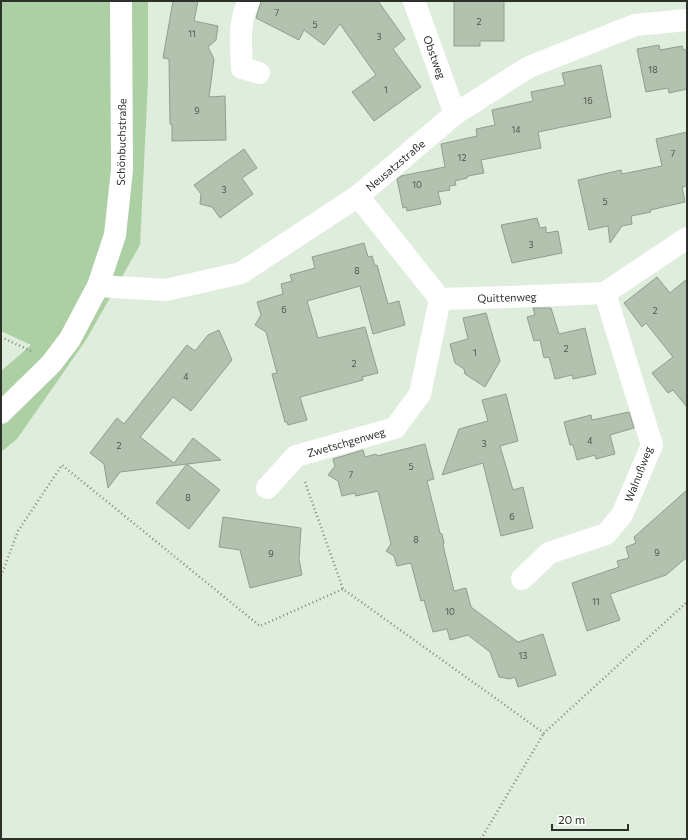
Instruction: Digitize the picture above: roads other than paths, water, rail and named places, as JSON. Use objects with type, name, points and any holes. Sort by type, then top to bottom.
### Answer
[{"type":"street","name":"Schönbuchstraße","points":[[1,413],[51,364],[70,339],[98,286],[116,235],[122,170],[121,1]]},
{"type":"street","points":[[249,1],[243,14],[241,24],[242,68],[259,73]]},
{"type":"street","name":"Obstweg","points":[[414,1],[455,114]]},
{"type":"street","name":"Neusatzstraße","points":[[98,286],[166,290],[241,273],[358,196],[455,114],[529,67],[635,25],[687,20]]},
{"type":"street","points":[[358,196],[440,299]]},
{"type":"street","points":[[605,293],[687,238]]},
{"type":"street","name":"Quittenweg","points":[[440,299],[509,298],[605,293]]},
{"type":"street","name":"Walnußweg","points":[[522,579],[550,553],[606,534],[622,515],[652,445],[605,293]]},
{"type":"street","name":"Zwetschgenweg","points":[[267,488],[296,456],[395,428],[420,394],[440,299]]}]
